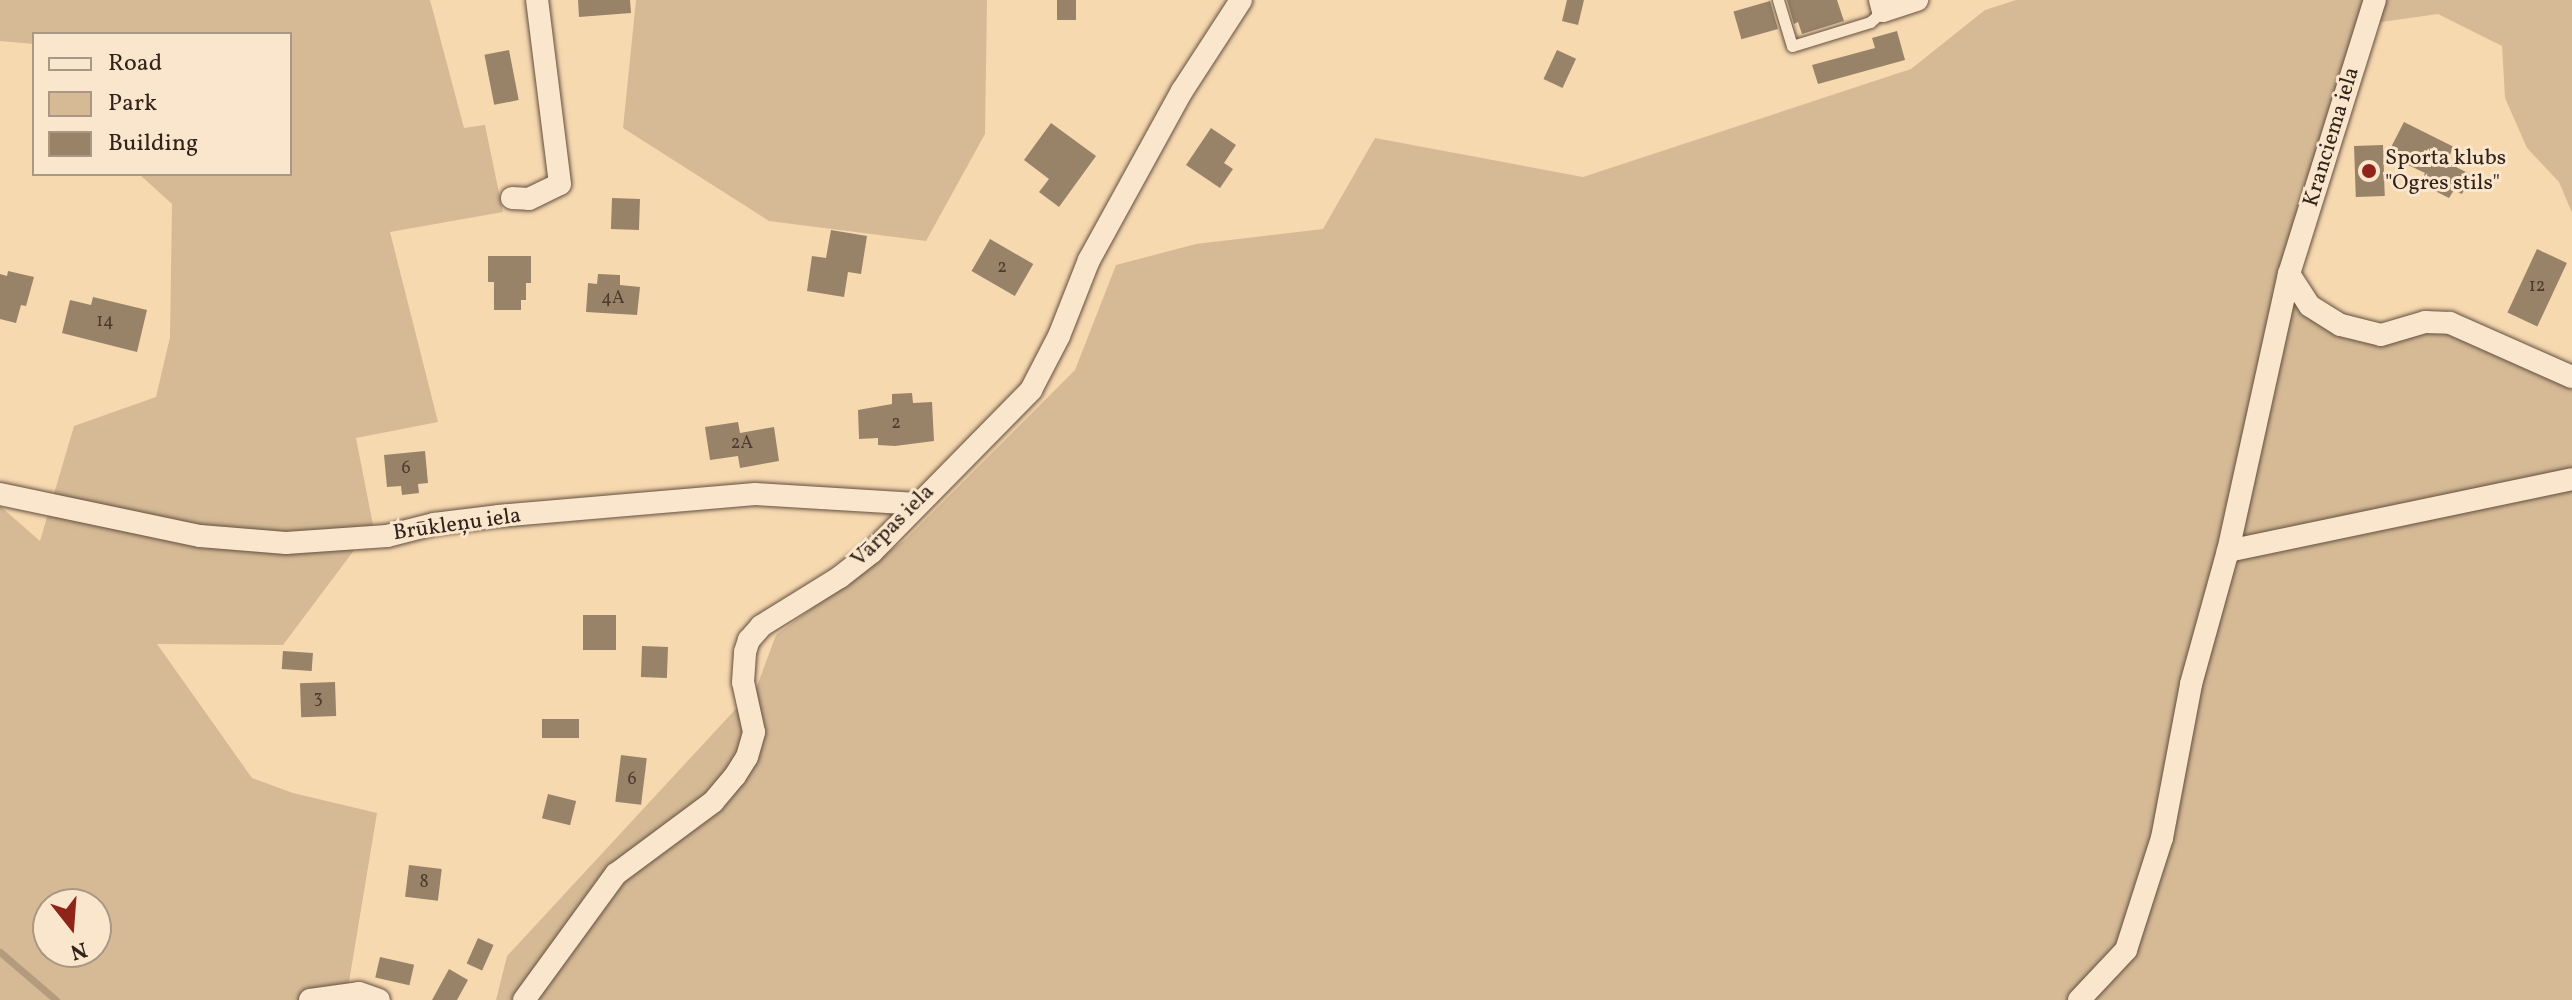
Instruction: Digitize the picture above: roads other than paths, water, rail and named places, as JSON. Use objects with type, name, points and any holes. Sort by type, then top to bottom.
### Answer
[{"type":"street","points":[[512,198],[529,199],[560,184],[537,0]]},
{"type":"street","name":"Vārpas iela","points":[[524,1000],[616,874],[713,802],[747,757],[754,732],[743,682],[749,640],[761,626],[840,577],[872,552],[1031,390],[1059,336],[1089,260],[1182,91],[1241,0]]},
{"type":"street","points":[[1881,6],[1917,0]]},
{"type":"street","name":"Kranciema iela","points":[[2079,1000],[2126,950],[2162,838],[2191,684],[2228,551],[2289,274],[2375,0]]},
{"type":"street","points":[[2289,274],[2310,306],[2341,325],[2381,335],[2425,322],[2450,323],[2572,377]]},
{"type":"street","points":[[2228,551],[2572,479]]},
{"type":"street","name":"Brūkleņu iela","points":[[0,494],[200,536],[286,543],[387,536],[434,524],[498,516],[755,494],[917,504]]},
{"type":"street","points":[[310,1000],[359,993],[379,1000]]},
{"type":"lane","points":[[1778,0],[1792,46],[1870,22],[1881,6]]},
{"type":"waterway","points":[[0,952],[56,1000]]},
{"type":"place","name":"Sporta klubs \"Ogres stils\"","points":[[2369,171]]}]
